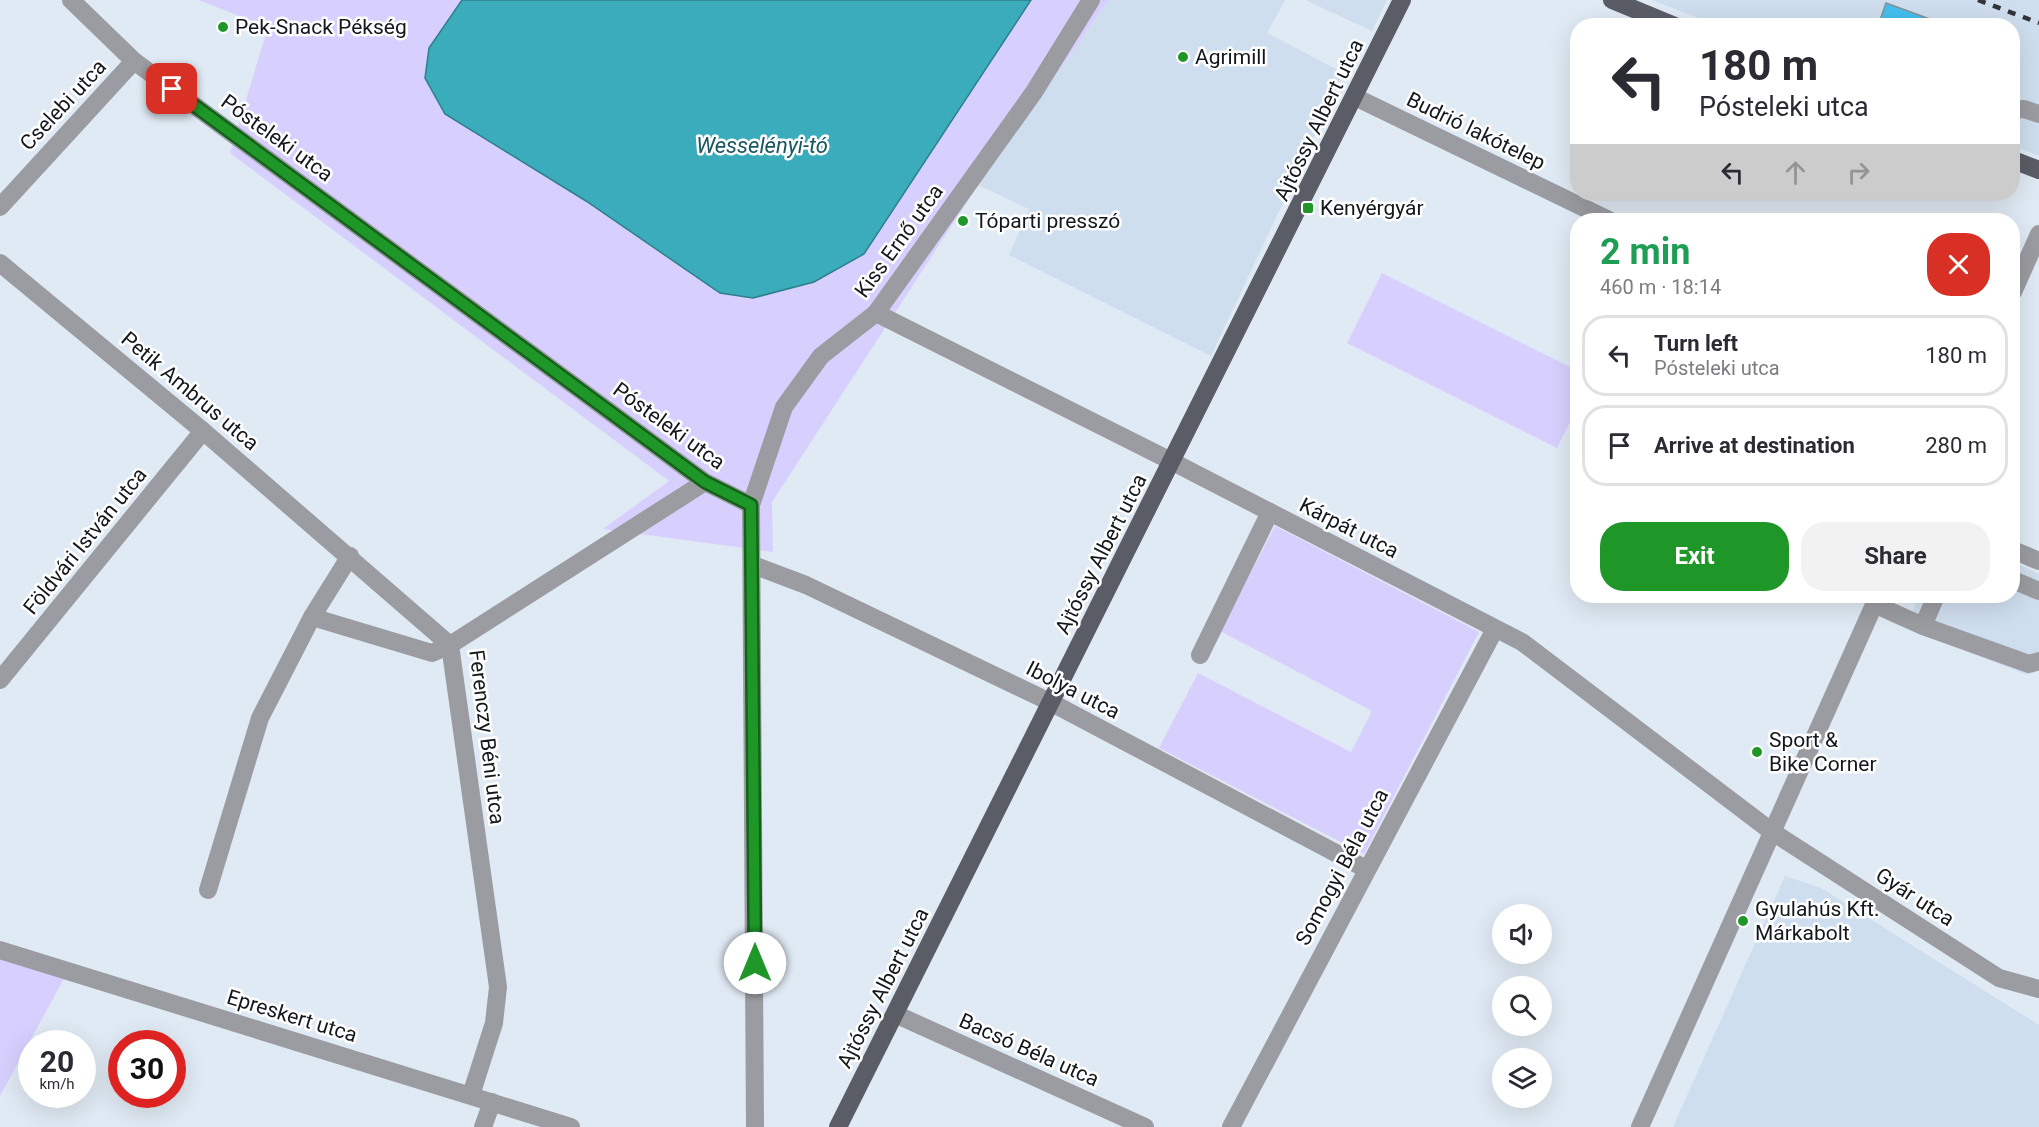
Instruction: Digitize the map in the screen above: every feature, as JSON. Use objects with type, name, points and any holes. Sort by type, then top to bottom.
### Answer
[{"type":"main road","name":"Ajtóssy Albert utca","points":[[838,1127],[1356,97],[1402,0]]},
{"type":"main road","points":[[1612,0],[1656,18]]},
{"type":"main road","points":[[2020,163],[2039,170]]},
{"type":"street","name":"Pósteleki utca","points":[[71,0],[135,61],[705,482],[751,505]]},
{"type":"street","name":"Kiss Ernő utca","points":[[751,505],[784,407],[821,356],[876,313],[1034,92],[1091,0]]},
{"type":"street","name":"Cselebi utca","points":[[0,207],[135,61]]},
{"type":"street","name":"Budrió lakótelep","points":[[1356,97],[1595,213]]},
{"type":"street","points":[[2020,109],[2039,114]]},
{"type":"street","points":[[2020,276],[2039,234]]},
{"type":"street","name":"Petik Ambrus utca","points":[[0,263],[203,431],[450,645]]},
{"type":"street","name":"Kárpát utca","points":[[876,313],[1173,462],[1522,642],[1771,831]]},
{"type":"street","name":"Földvári István utca","points":[[0,680],[203,431]]},
{"type":"street","name":"Ferenczy Béni utca","points":[[471,1095],[494,1023],[498,987],[450,645],[705,482]]},
{"type":"street","points":[[751,505],[755,1127]]},
{"type":"street","points":[[1200,655],[1270,512]]},
{"type":"street","points":[[2020,553],[2039,561]]},
{"type":"street","points":[[208,890],[260,718],[312,617],[350,556]]},
{"type":"street","name":"Ibolya utca","points":[[753,565],[806,585],[1052,703],[1366,869]]},
{"type":"street","points":[[2020,583],[2039,591]]},
{"type":"street","points":[[1640,1127],[1875,603]]},
{"type":"street","points":[[1881,603],[1923,626],[2029,664],[2039,661]]},
{"type":"street","points":[[1923,626],[1933,603]]},
{"type":"street","points":[[312,617],[432,653],[450,645]]},
{"type":"street","name":"Somogyi Béla utca","points":[[1231,1127],[1495,629]]},
{"type":"street","name":"Gyár utca","points":[[1771,831],[2000,978],[2039,989]]},
{"type":"street","name":"Epreskert utca","points":[[0,950],[571,1127]]},
{"type":"street","name":"Bacsó Béla utca","points":[[895,1014],[1145,1127]]},
{"type":"street","points":[[483,1127],[492,1102]]},
{"type":"shaded area","points":[[198,0],[1109,0],[978,185],[772,502],[773,552],[603,529],[669,481],[230,153],[268,27]]},
{"type":"shaded area","points":[[1109,0],[1285,0],[1267,33],[1344,73],[1211,356],[1009,255],[1029,209],[978,185]]},
{"type":"shaded area","points":[[1305,0],[1387,0],[1372,31]]},
{"type":"shaded area","points":[[1652,0],[2039,0],[2039,156],[2020,148],[2020,18],[1698,18]]},
{"type":"shaded area","points":[[1382,273],[1570,367],[1570,422],[1557,448],[1347,343]]},
{"type":"shaded area","points":[[1275,526],[1479,632],[1364,854],[1159,748],[1198,673],[1351,752],[1372,711],[1220,631]]},
{"type":"shaded area","points":[[2020,565],[2039,574],[2039,670],[2027,675],[1905,627],[1917,603],[2020,603]]},
{"type":"shaded area","points":[[1785,876],[1821,888],[2039,1025],[2039,1127],[1673,1127]]},
{"type":"shaded area","points":[[0,950],[68,971],[36,1030],[18,1030],[18,1063],[0,1096]]},
{"type":"water","name":"Wesselényi-tó","points":[[462,0],[1031,0],[864,254],[814,282],[753,298],[720,293],[586,201],[445,114],[425,78],[429,48]]},
{"type":"building","points":[[1886,3],[1927,18],[1881,18]]},
{"type":"railway","points":[[1978,0],[2039,23]]},
{"type":"place","name":"Pek-Snack Pékség","points":[[223,27]]},
{"type":"place","name":"Agrimill","points":[[1183,57]]},
{"type":"place","name":"Kenyérgyár","points":[[1308,208]]},
{"type":"place","name":"Tóparti presszó","points":[[963,221]]},
{"type":"place","name":"Sport & Bike Corner","points":[[1757,752]]},
{"type":"place","name":"Gyulahús Kft. Márkabolt","points":[[1743,921]]},
{"type":"route","points":[[172,89],[705,482],[751,505],[755,963]]}]
